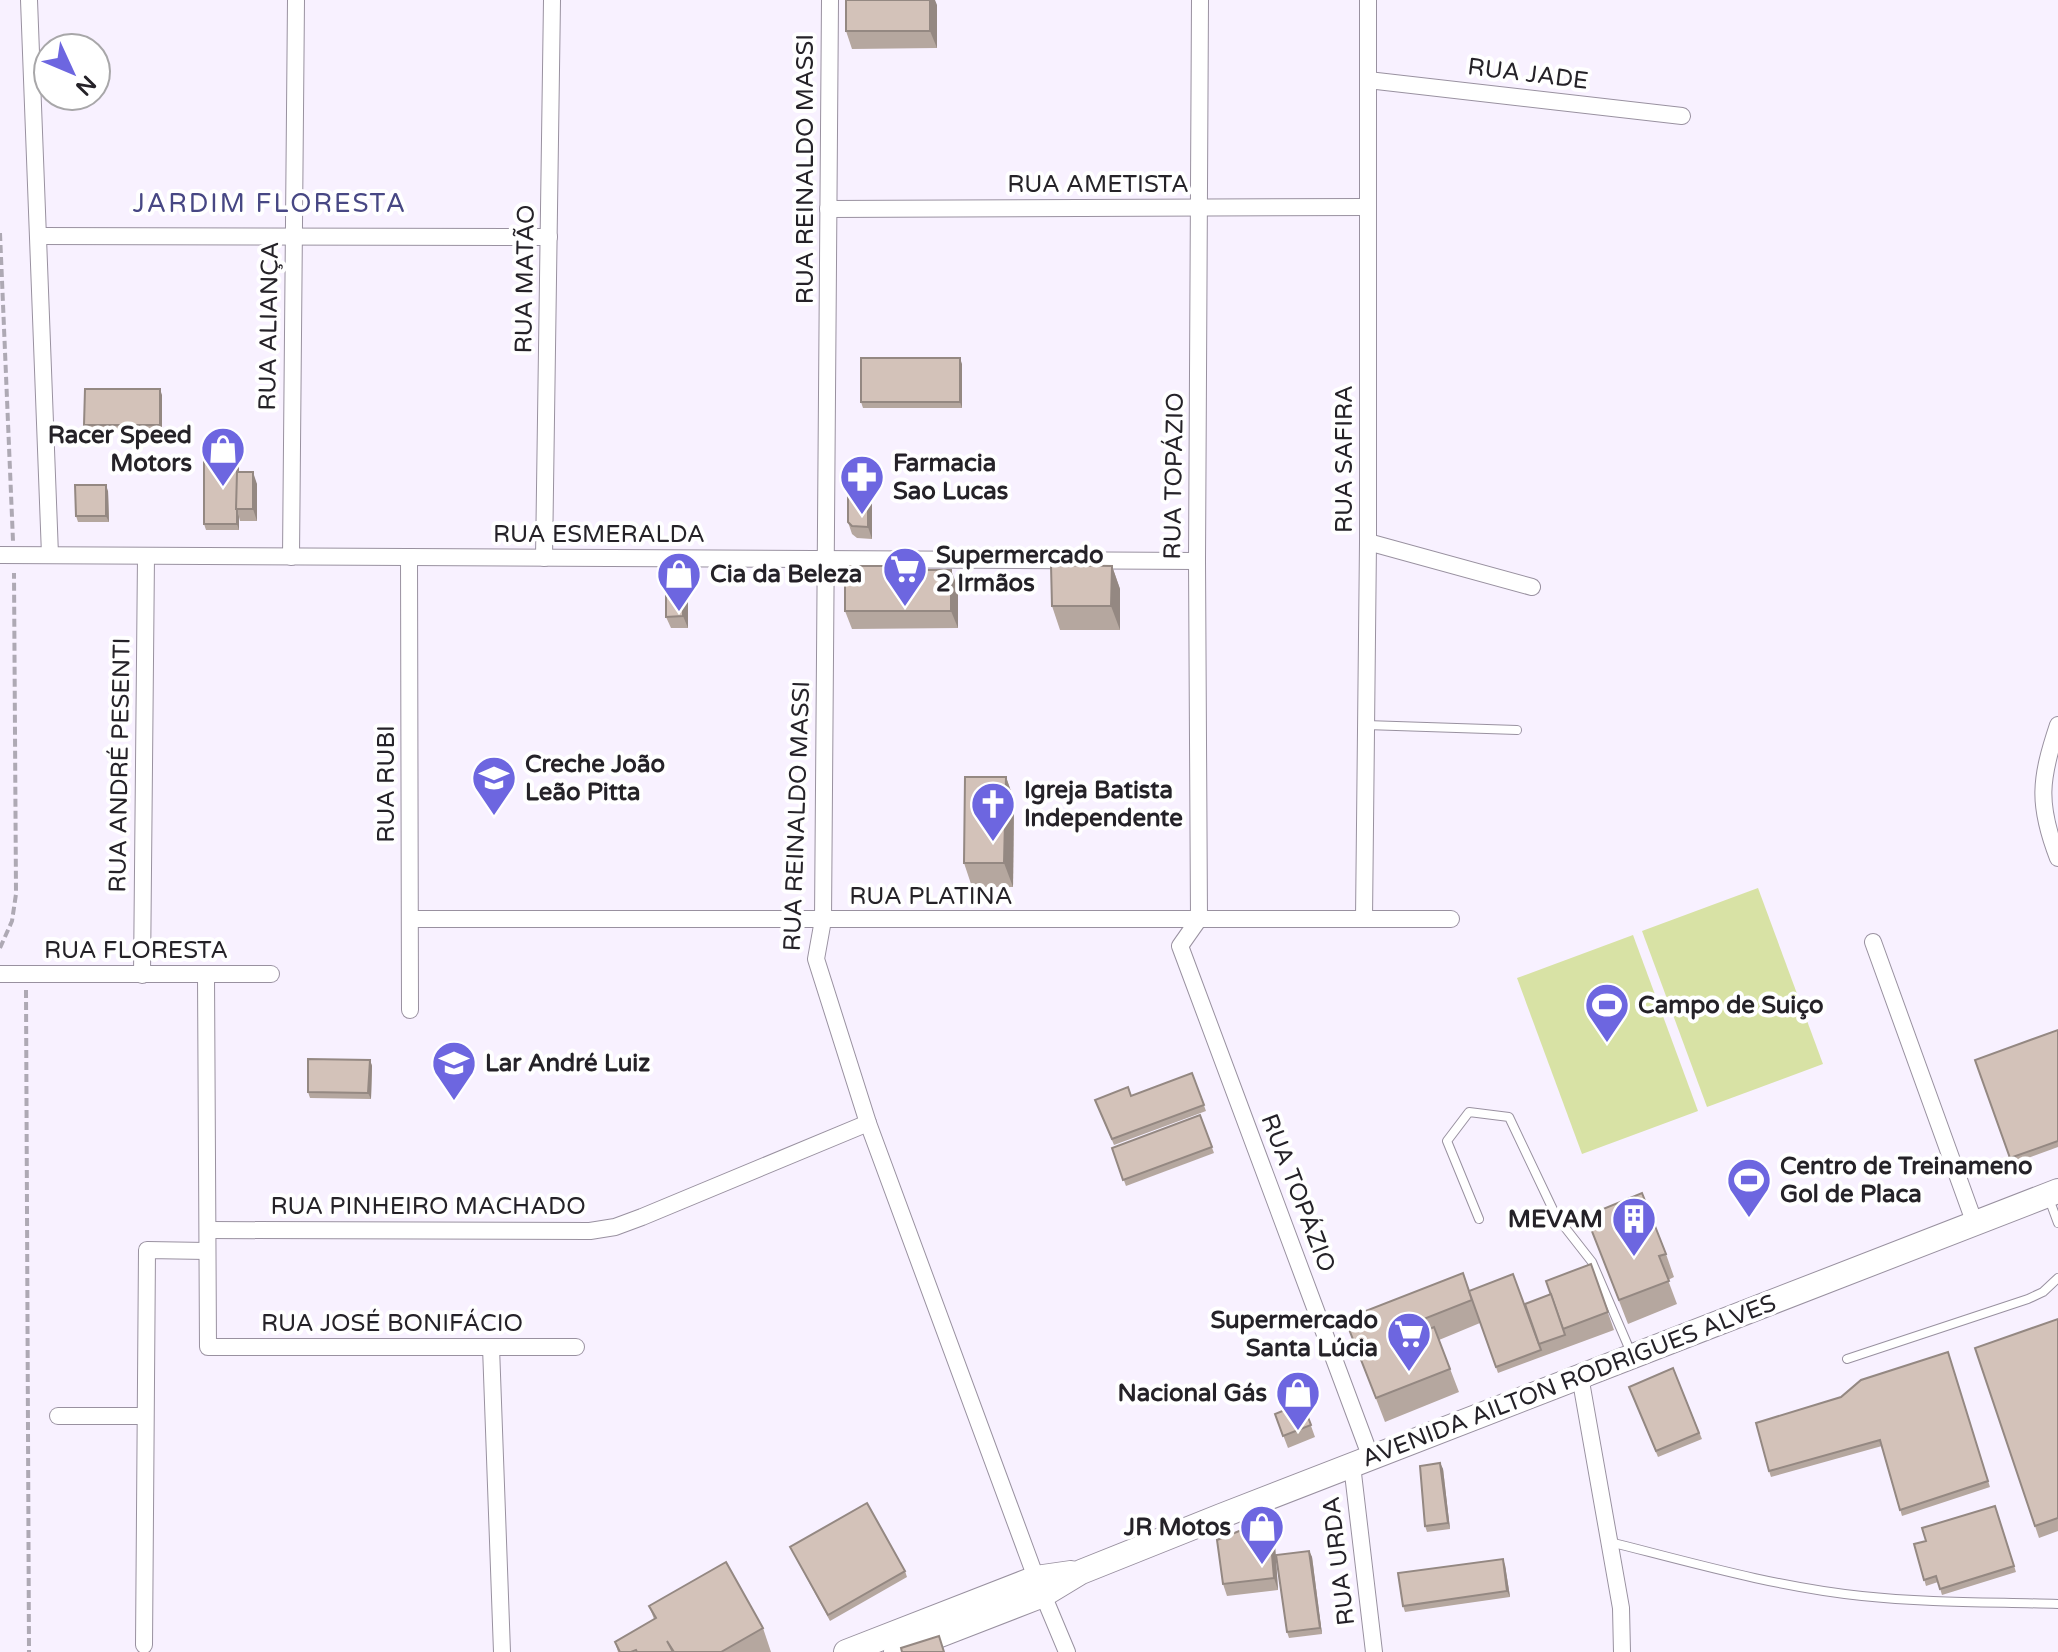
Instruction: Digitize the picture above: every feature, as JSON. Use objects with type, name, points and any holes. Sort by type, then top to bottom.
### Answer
[{"type":"main road","name":"AVENIDA AILTON RODRIGUES ALVES","points":[[846,1652],[1081,1572],[2053,1193]]},
{"type":"main road","name":"AVENIDA AILTON RODRIGUES ALVES","points":[[896,1652],[1039,1587]]},
{"type":"street","points":[[29,0],[50,555]]},
{"type":"street","name":"RUA ALIANÇA","points":[[291,557],[296,0]]},
{"type":"street","name":"RUA MATÃO","points":[[544,558],[552,0]]},
{"type":"street","name":"RUA REINALDO MASSI","points":[[830,0],[823,920],[816,959],[868,1123],[1039,1587],[1067,1652]]},
{"type":"street","name":"RUA TOPÁZIO","points":[[1199,919],[1200,0]]},
{"type":"street","name":"RUA SAFIRA","points":[[1364,919],[1368,0]]},
{"type":"street","name":"RUA JADE","points":[[1368,80],[1682,116]]},
{"type":"street","name":"RUA AMETISTA","points":[[828,209],[1368,207]]},
{"type":"street","points":[[38,236],[549,237]]},
{"type":"street","points":[[1368,542],[1532,587]]},
{"type":"street","name":"RUA ESMERALDA","points":[[7,555],[1197,561]]},
{"type":"street","name":"RUA ANDRÉ PESENTI","points":[[142,975],[146,556]]},
{"type":"street","name":"RUA RUBI","points":[[409,557],[410,1010]]},
{"type":"street","points":[[2058,725],[2042,783],[2045,819],[2058,858]]},
{"type":"street","name":"RUA PLATINA","points":[[411,919],[1451,919]]},
{"type":"street","points":[[1180,946],[1199,919]]},
{"type":"street","name":"RUA TOPÁZIO","points":[[1170,920],[1362,1461]]},
{"type":"street","points":[[1873,942],[1975,1224]]},
{"type":"street","name":"RUA FLORESTA","points":[[0,974],[271,974]]},
{"type":"street","points":[[144,1645],[147,1250],[207,1251],[206,975]]},
{"type":"street","name":"RUA PINHEIRO MACHADO","points":[[208,1230],[590,1231],[615,1227],[868,1123]]},
{"type":"street","name":"RUA JOSÉ BONIFÁCIO","points":[[207,1251],[208,1347],[576,1347]]},
{"type":"street","points":[[491,1347],[502,1652]]},
{"type":"street","points":[[1580,1376],[1621,1608],[1622,1652]]},
{"type":"street","points":[[58,1416],[145,1416]]},
{"type":"street","name":"RUA URDA","points":[[1362,1461],[1374,1652]]},
{"type":"lane","points":[[1366,725],[1517,730]]},
{"type":"lane","points":[[1479,1219],[1447,1141],[1469,1112],[1509,1117],[1556,1216],[1592,1262],[1633,1356]]},
{"type":"lane","points":[[2053,1193],[2058,1223]]},
{"type":"lane","points":[[1847,1359],[2028,1299],[2043,1292],[2058,1278]]},
{"type":"lane","points":[[1610,1542],[1753,1579],[1861,1596],[1939,1602],[2058,1604]]},
{"type":"path","points":[[0,233],[16,894],[12,921],[0,948]]},
{"type":"path","points":[[26,974],[29,1652]]},
{"type":"green space","name":"Campo de Suiço","points":[[1758,888],[1823,1064],[1707,1107],[1642,931]]},
{"type":"green space","name":"Campo de Suiço","points":[[1633,935],[1698,1111],[1582,1154],[1517,978]]},
{"type":"building","points":[[846,0],[930,0],[930,31],[846,31]]},
{"type":"building","points":[[861,358],[960,358],[960,402],[861,402]]},
{"type":"building","points":[[85,389],[160,389],[160,425],[84,425]]},
{"type":"building","name":"Racer Speed Motors","points":[[237,439],[237,524],[204,524],[204,440]]},
{"type":"building","points":[[237,472],[253,472],[253,509],[236,509]]},
{"type":"building","points":[[75,485],[106,485],[106,516],[76,516]]},
{"type":"building","points":[[848,486],[868,487],[868,527],[852,526],[848,522]]},
{"type":"building","points":[[1051,565],[1112,566],[1111,606],[1052,606]]},
{"type":"building","points":[[849,566],[951,570],[951,611],[845,611],[845,570]]},
{"type":"building","points":[[683,568],[683,616],[666,617],[668,569]]},
{"type":"building","points":[[965,777],[1006,777],[1004,863],[964,863]]},
{"type":"building","points":[[2058,1030],[2058,1141],[2010,1158],[1975,1060]]},
{"type":"building","points":[[308,1059],[370,1060],[368,1093],[308,1092]]},
{"type":"building","points":[[1192,1073],[1204,1105],[1112,1139],[1095,1100],[1128,1087],[1131,1096]]},
{"type":"building","points":[[1200,1115],[1212,1147],[1123,1180],[1112,1148]]},
{"type":"building","name":"MEVAM","points":[[1642,1193],[1666,1254],[1659,1256],[1669,1281],[1619,1300],[1586,1216]]},
{"type":"building","points":[[1591,1264],[1608,1312],[1563,1329],[1546,1281]]},
{"type":"building","points":[[1463,1273],[1472,1300],[1421,1320],[1425,1331],[1434,1327],[1450,1369],[1376,1398],[1345,1319]]},
{"type":"building","points":[[1513,1274],[1541,1350],[1496,1367],[1469,1291]]},
{"type":"building","points":[[1551,1294],[1565,1335],[1539,1344],[1525,1304]]},
{"type":"building","points":[[2058,1319],[2058,1518],[2035,1526],[1975,1348]]},
{"type":"building","points":[[1948,1352],[1988,1481],[1900,1510],[1880,1440],[1769,1471],[1756,1423],[1841,1397],[1861,1380]]},
{"type":"building","points":[[1673,1368],[1699,1433],[1656,1451],[1629,1387]]},
{"type":"building","points":[[1292,1407],[1296,1416],[1306,1412],[1311,1425],[1283,1436],[1275,1414]]},
{"type":"building","points":[[1440,1463],[1448,1523],[1425,1526],[1420,1466]]},
{"type":"building","points":[[867,1503],[905,1571],[828,1615],[790,1547]]},
{"type":"building","points":[[1995,1506],[2014,1566],[1940,1589],[1936,1576],[1924,1580],[1914,1544],[1926,1541],[1922,1528]]},
{"type":"building","points":[[1269,1519],[1274,1578],[1223,1584],[1217,1540]]},
{"type":"building","points":[[1309,1551],[1320,1628],[1287,1632],[1276,1555]]},
{"type":"building","points":[[1503,1559],[1507,1591],[1403,1606],[1398,1573]]},
{"type":"building","points":[[726,1562],[763,1628],[721,1652],[674,1652],[667,1641],[673,1652],[620,1652],[615,1642],[656,1618],[649,1606]]},
{"type":"building","points":[[939,1636],[944,1652],[902,1652],[901,1648]]},
{"type":"place","name":"Racer Speed Motors","points":[[223,488]]},
{"type":"place","name":"Farmacia Sao Lucas","points":[[862,516]]},
{"type":"place","name":"Supermercado 2 Irmãos","points":[[905,608]]},
{"type":"place","name":"Cia da Beleza","points":[[679,613]]},
{"type":"place","name":"Creche João Leão Pitta","points":[[494,817]]},
{"type":"place","name":"Igreja Batista Independente","points":[[993,843]]},
{"type":"place","name":"Campo de Suiço","points":[[1607,1044]]},
{"type":"place","name":"Lar André Luiz","points":[[454,1102]]},
{"type":"place","name":"Centro de Treinameno Gol de Placa","points":[[1749,1219]]},
{"type":"place","name":"MEVAM","points":[[1634,1258]]},
{"type":"place","name":"Supermercado Santa Lúcia","points":[[1409,1373]]},
{"type":"place","name":"Nacional Gás","points":[[1298,1432]]},
{"type":"place","name":"JR Motos","points":[[1262,1566]]},
{"type":"district","name":"JARDIM FLORESTA","points":[[270,203]]}]
